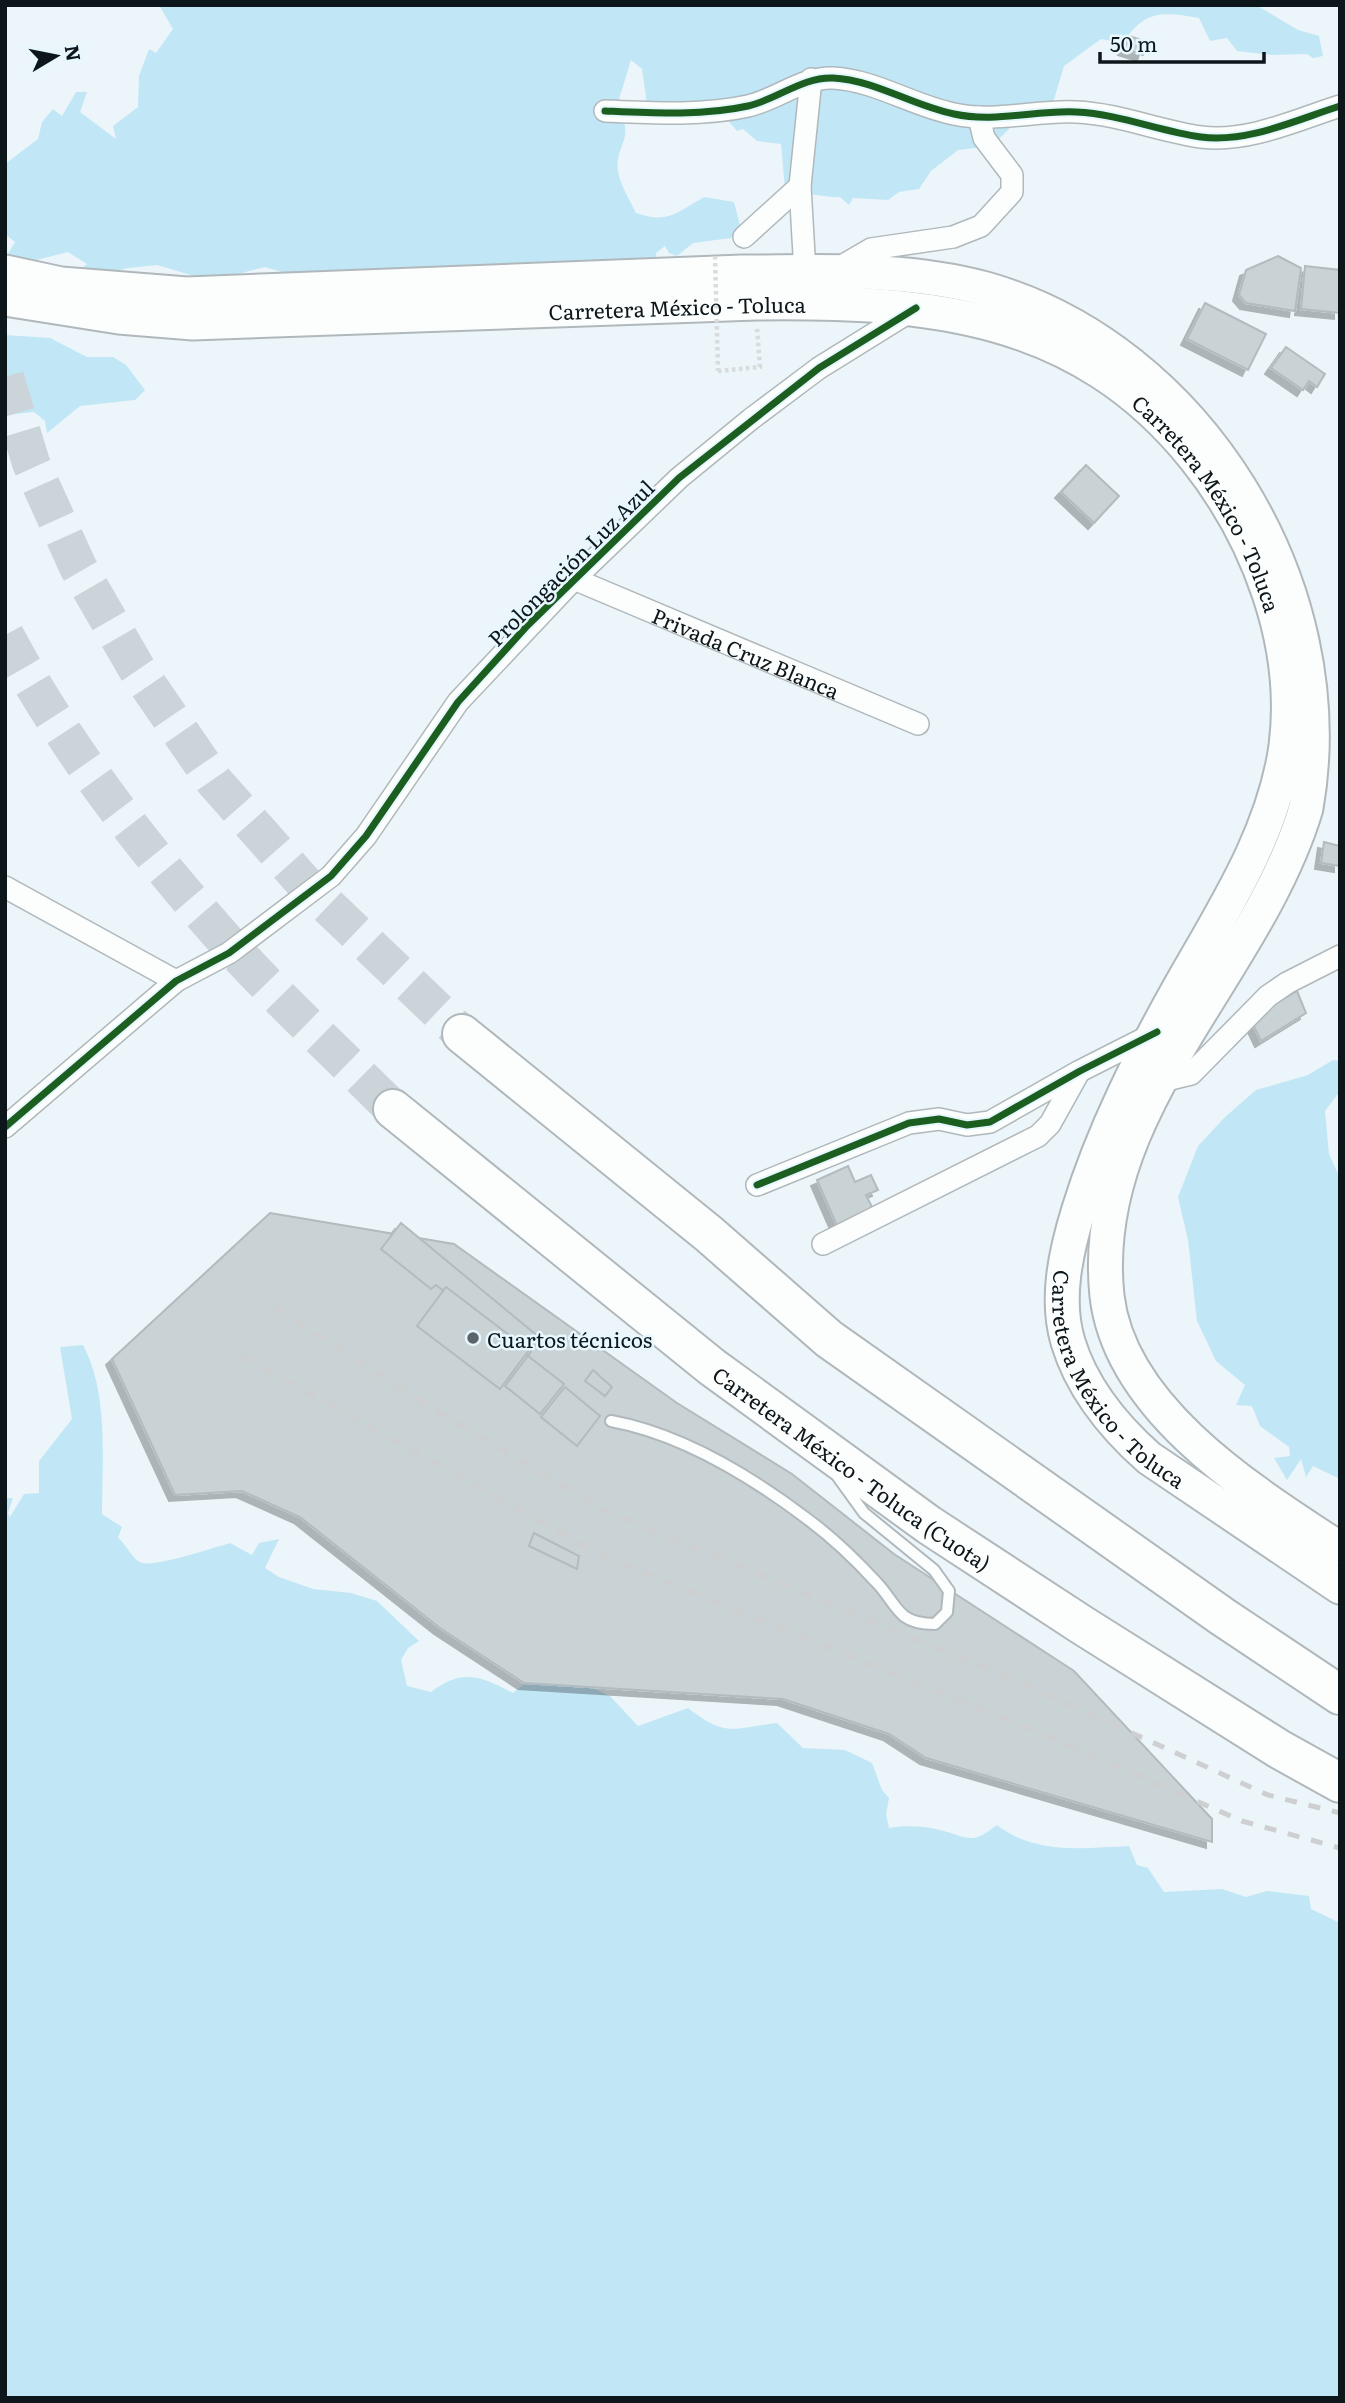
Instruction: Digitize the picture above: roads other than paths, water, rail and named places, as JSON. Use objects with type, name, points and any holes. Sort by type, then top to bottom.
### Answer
[{"type":"highway","points":[[462,1034],[709,1234],[829,1339],[1223,1618],[1340,1695]]},
{"type":"highway","name":"Carretera México - Toluca (Cuota)","points":[[393,1109],[712,1367],[929,1525],[1279,1749],[1340,1783]]},
{"type":"main road","name":"Carretera México - Toluca","points":[[5,272],[61,284],[187,294],[819,271],[920,276],[988,290],[1067,321],[1106,344],[1175,398],[1220,446],[1271,524],[1297,582],[1321,681],[1319,745],[1306,808],[1278,881],[1250,934],[1158,1082],[1145,1107],[1116,1181],[1105,1243],[1107,1300],[1119,1342],[1138,1375],[1181,1432],[1215,1462],[1340,1549]]},
{"type":"main road","name":"Carretera México - Toluca","points":[[16,306],[193,323],[461,316],[756,303],[829,302],[916,308],[971,318],[1040,340],[1075,358],[1148,410],[1185,445],[1233,512],[1273,609],[1287,681],[1288,717],[1280,773],[1250,860],[1225,912],[1157,1032],[1103,1140],[1076,1219],[1062,1299],[1068,1342],[1095,1398],[1128,1440],[1149,1458],[1340,1587]]},
{"type":"street","points":[[605,111],[662,114],[743,107],[776,97],[811,79],[855,81],[953,114],[979,117],[1075,112],[1128,118],[1202,137],[1237,136],[1340,106]]},
{"type":"street","points":[[811,79],[800,186],[819,271],[871,248],[953,237],[981,226],[1012,192],[1012,175],[984,138],[979,117]]},
{"type":"street","points":[[744,237],[800,186]]},
{"type":"street","name":"Prolongación Luz Azul","points":[[5,1127],[176,981],[229,953],[331,876],[366,836],[458,702],[574,579],[680,478],[751,419],[819,368],[916,308]]},
{"type":"street","name":"Privada Cruz Blanca","points":[[574,579],[918,724]]},
{"type":"street","points":[[5,887],[176,981]]},
{"type":"street","points":[[1158,1082],[1191,1074],[1268,996],[1299,976],[1340,956]]},
{"type":"street","points":[[757,1185],[909,1123],[939,1119],[967,1125],[990,1122],[1080,1071],[1157,1032]]},
{"type":"street","points":[[823,1244],[1038,1136],[1050,1124],[1080,1071]]},
{"type":"lane","points":[[611,1421],[640,1426],[698,1450],[754,1484],[805,1517],[848,1551],[905,1617],[920,1623],[935,1624],[947,1612],[949,1591],[934,1570],[864,1513],[809,1438]]},
{"type":"tunnel","points":[[5,377],[31,463],[78,567],[137,669],[214,781],[305,884],[462,1034]]},
{"type":"tunnel","points":[[5,635],[79,756],[164,869],[245,962],[393,1109]]},
{"type":"railway","points":[[274,1307],[422,1402],[603,1510],[1029,1686],[1268,1795],[1340,1813]]},
{"type":"railway","points":[[242,1356],[603,1556],[1057,1740],[1242,1821],[1340,1848]]},
{"type":"place","name":"Cuartos técnicos","points":[[473,1338]]}]
